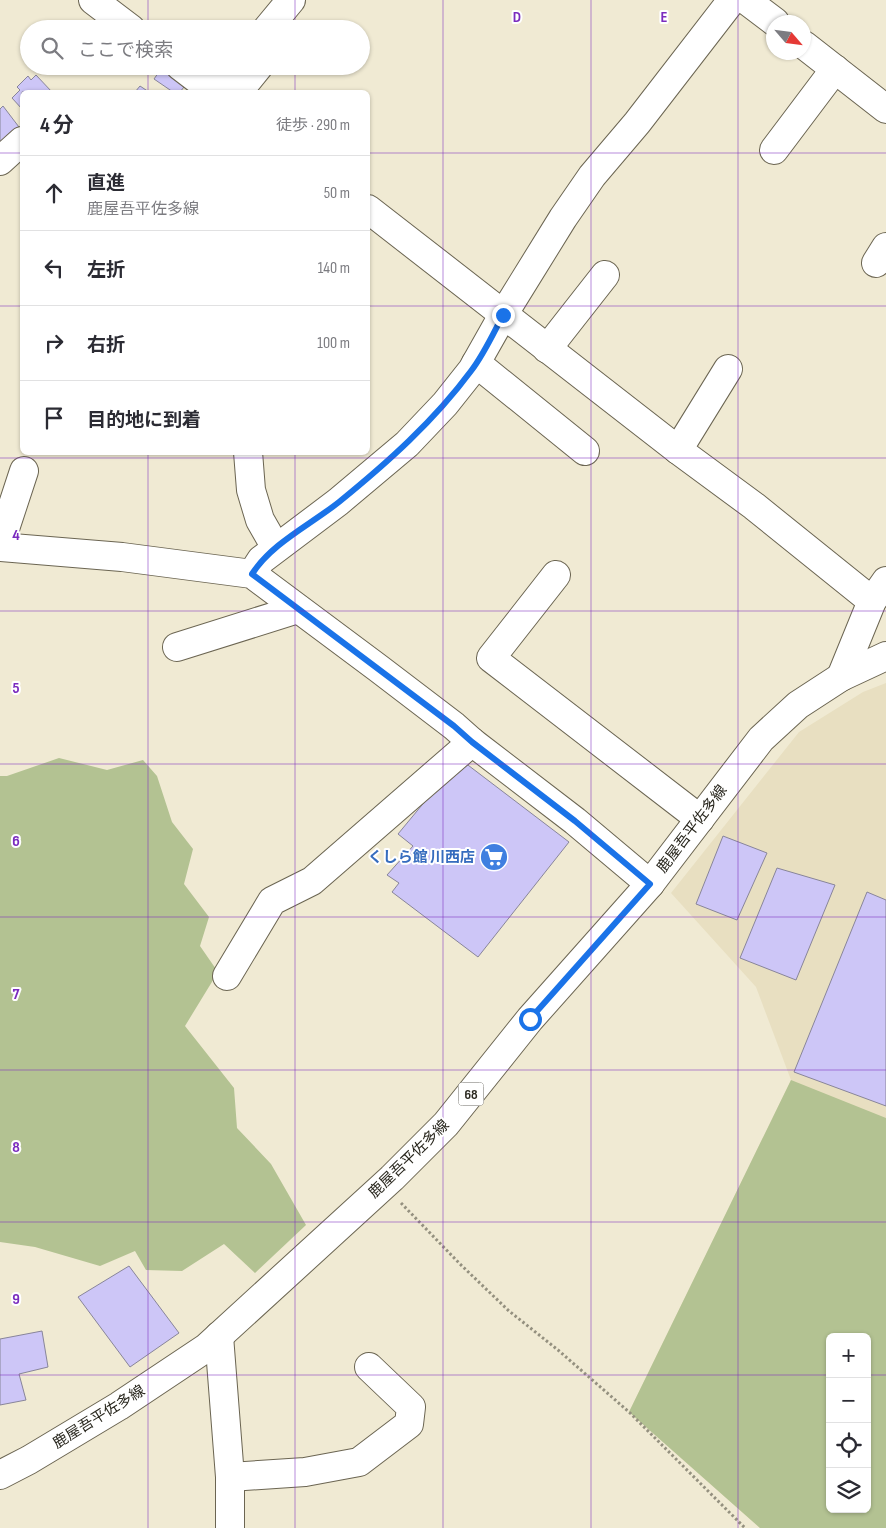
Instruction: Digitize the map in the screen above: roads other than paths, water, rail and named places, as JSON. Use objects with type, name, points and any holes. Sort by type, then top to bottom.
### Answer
[{"type":"street","points":[[93,0],[119,20]]},
{"type":"street","points":[[252,574],[262,560],[276,548],[338,502],[408,444],[445,404],[476,363],[503,315],[563,218],[592,176],[637,123],[732,0]]},
{"type":"street","points":[[746,0],[766,15]]},
{"type":"street","points":[[279,20],[300,3]]},
{"type":"street","points":[[293,20],[300,3]]},
{"type":"street","points":[[811,50],[886,109]]},
{"type":"street","points":[[774,150],[835,69]]},
{"type":"street","points":[[192,75],[212,90]]},
{"type":"street","points":[[217,90],[229,75]]},
{"type":"street","points":[[240,90],[252,75]]},
{"type":"street","points":[[0,161],[20,143]]},
{"type":"street","points":[[371,219],[503,315],[754,506],[879,591],[841,678]]},
{"type":"street","points":[[547,349],[606,275]]},
{"type":"street","points":[[476,363],[585,452]]},
{"type":"street","points":[[678,450],[728,369]]},
{"type":"street","points":[[248,455],[251,490],[260,520],[276,548]]},
{"type":"street","points":[[24,471],[0,546],[122,557],[252,574],[454,726],[575,821],[650,884]]},
{"type":"street","points":[[556,575],[491,658],[700,819]]},
{"type":"street","points":[[177,647],[298,609]]},
{"type":"street","name":"鹿屋吾平佐多線","points":[[0,1475],[29,1460],[119,1406],[206,1348],[219,1336],[446,1124],[530,1019],[650,884],[761,739],[798,705],[841,678],[886,656]]},
{"type":"street","points":[[227,976],[272,901],[312,881],[472,742]]},
{"type":"street","points":[[219,1336],[230,1477],[230,1528]]},
{"type":"street","points":[[230,1477],[305,1472],[359,1462],[409,1424],[412,1407],[369,1367]]},
{"type":"place","name":"くしら館 川西店","points":[[494,857]]}]
